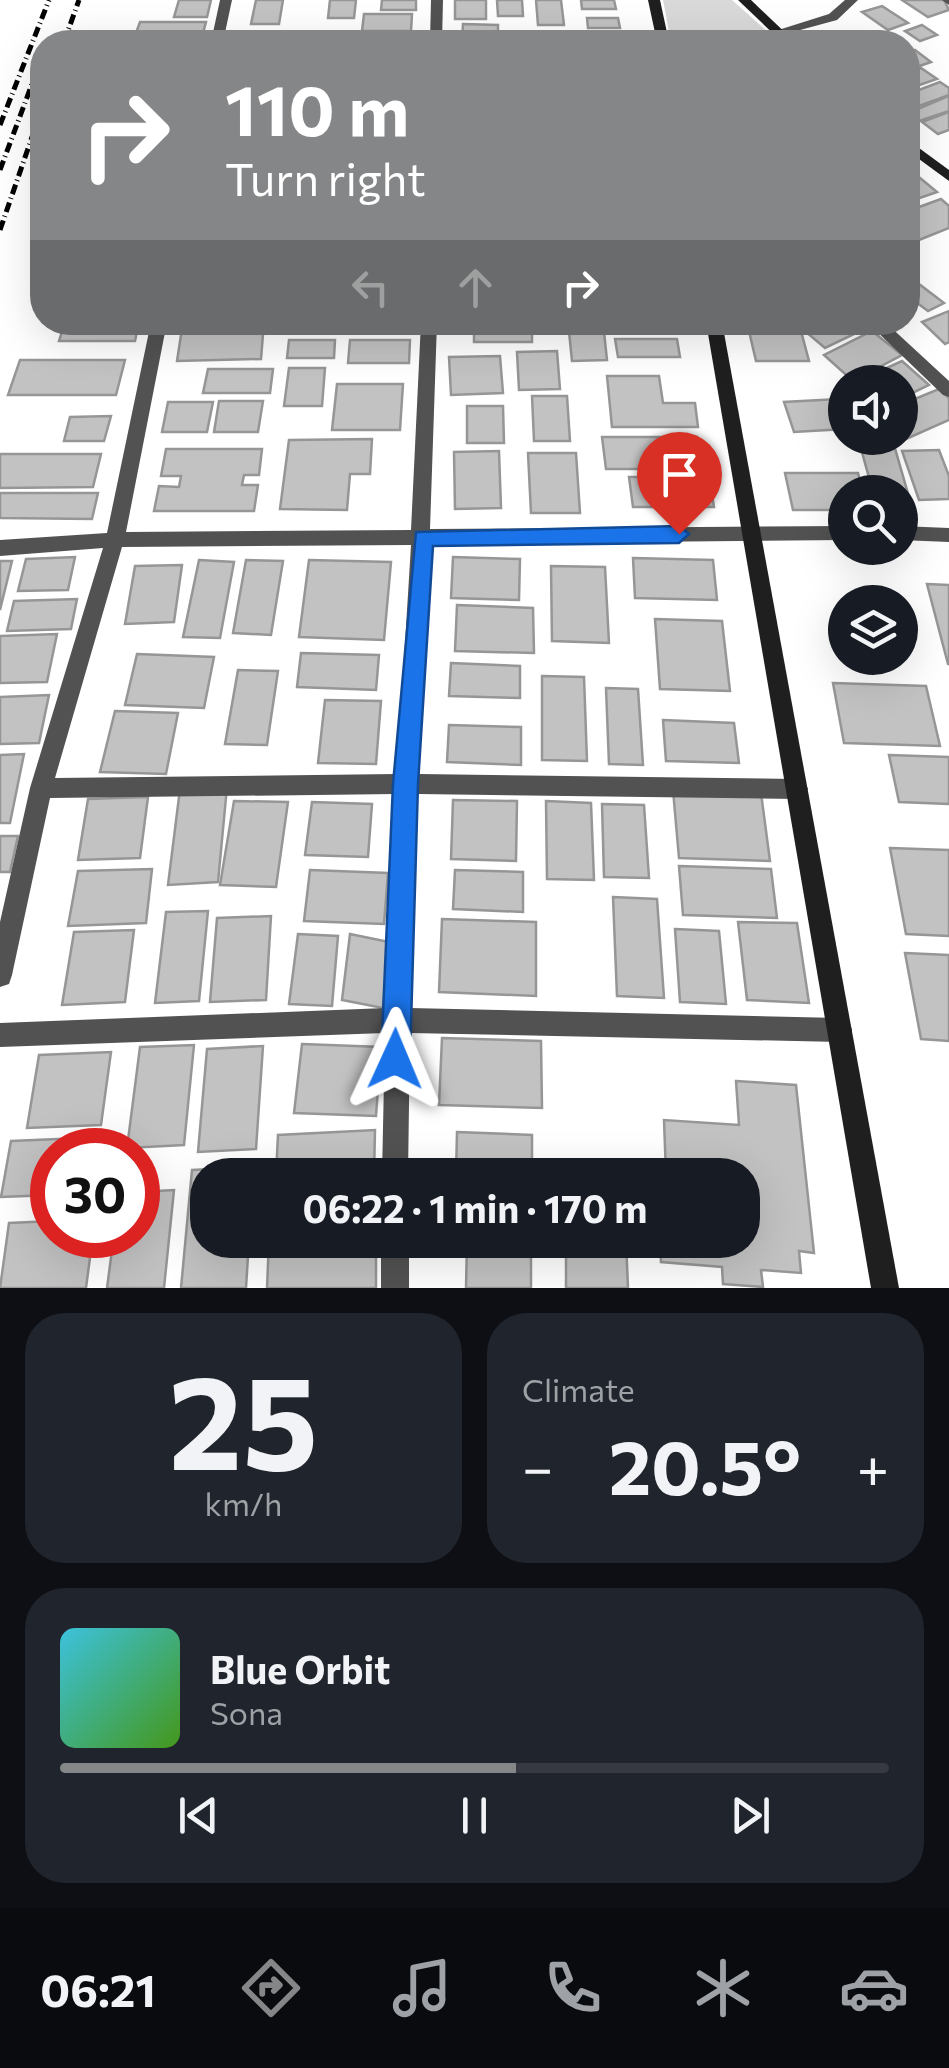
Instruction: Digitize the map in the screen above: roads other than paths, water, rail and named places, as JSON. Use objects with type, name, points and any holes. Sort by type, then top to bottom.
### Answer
[{"type":"street","points":[[220,30],[226,0]]},
{"type":"street","points":[[436,30],[437,0]]},
{"type":"street","points":[[654,0],[660,30]]},
{"type":"street","points":[[744,0],[776,30]]},
{"type":"street","points":[[785,30],[833,16],[852,0]]},
{"type":"street","points":[[920,154],[949,178]]},
{"type":"street","points":[[0,975],[41,788],[114,540],[157,335]]},
{"type":"street","points":[[395,1158],[395,1020],[405,784],[423,538],[429,335]]},
{"type":"street","points":[[716,335],[885,1288]]},
{"type":"street","points":[[890,335],[949,391]]},
{"type":"street","points":[[0,548],[114,540],[828,533]]},
{"type":"street","points":[[918,534],[949,535]]},
{"type":"street","points":[[41,788],[405,784],[798,789]]},
{"type":"street","points":[[0,1036],[395,1020],[840,1030]]},
{"type":"street","points":[[394,1288],[395,1258]]},
{"type":"railway","points":[[37,30],[49,0]]},
{"type":"railway","points":[[68,30],[79,0]]},
{"type":"railway","points":[[0,125],[30,48]]},
{"type":"railway","points":[[0,170],[30,89]]},
{"type":"railway","points":[[0,230],[30,143]]}]
